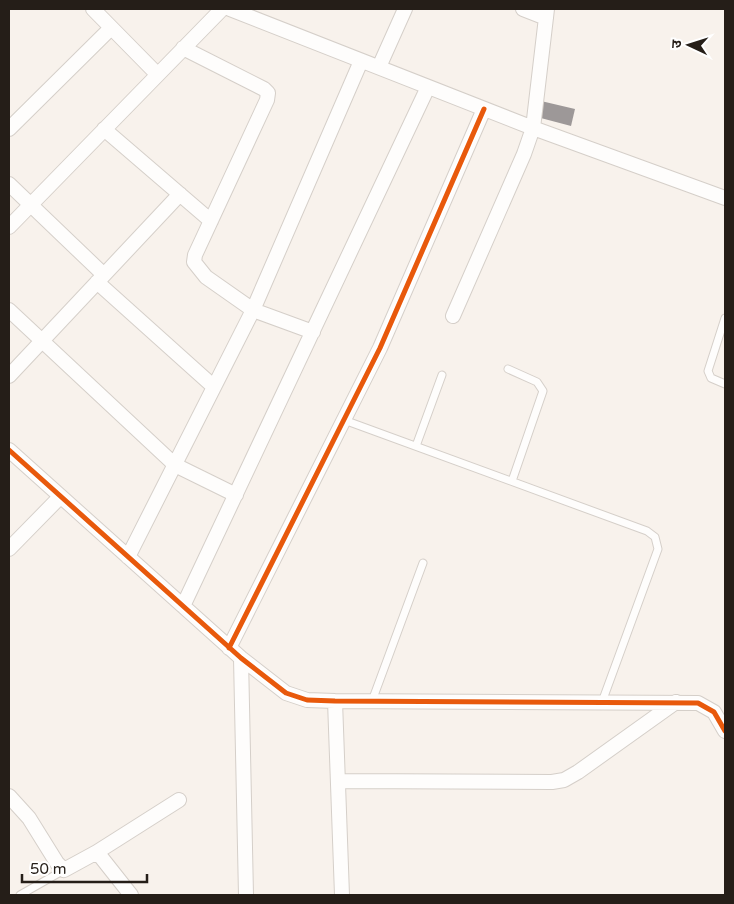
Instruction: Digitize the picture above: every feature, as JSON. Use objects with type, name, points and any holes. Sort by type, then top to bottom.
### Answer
[{"type":"street","points":[[93,9],[157,74]]},
{"type":"street","points":[[9,227],[222,9]]},
{"type":"street","points":[[230,9],[532,128],[725,198]]},
{"type":"street","points":[[379,68],[405,9]]},
{"type":"street","points":[[453,316],[524,154],[532,128],[546,13],[523,9]]},
{"type":"street","points":[[9,129],[112,28]]},
{"type":"street","points":[[183,48],[264,89],[268,93],[267,100],[195,255],[194,262],[206,277],[253,310],[313,332]]},
{"type":"street","points":[[128,557],[253,310],[361,61]]},
{"type":"street","points":[[183,606],[428,87]]},
{"type":"street","points":[[229,648],[380,348],[484,109]]},
{"type":"street","points":[[104,129],[211,221]]},
{"type":"street","points":[[9,184],[101,278],[214,387]]},
{"type":"street","points":[[9,376],[180,194]]},
{"type":"street","points":[[9,310],[174,465],[236,495]]},
{"type":"street","points":[[9,450],[229,648],[286,693],[307,700],[335,701],[698,703],[707,706],[714,712],[725,731]]},
{"type":"street","points":[[9,549],[60,496]]},
{"type":"street","points":[[241,658],[246,895]]},
{"type":"street","points":[[335,701],[342,895]]},
{"type":"street","points":[[338,781],[552,782],[564,780],[676,702]]},
{"type":"street","points":[[9,796],[29,818],[57,863],[64,870],[97,852],[179,800]]},
{"type":"street","points":[[97,852],[131,895]]},
{"type":"lane","points":[[725,318],[708,371],[711,378],[725,384]]},
{"type":"lane","points":[[508,369],[537,382],[543,391],[512,482]]},
{"type":"lane","points":[[416,446],[442,375]]},
{"type":"lane","points":[[344,420],[647,531],[655,537],[658,549],[602,702]]},
{"type":"lane","points":[[372,701],[423,563]]},
{"type":"lane","points":[[20,895],[64,870]]},
{"type":"building","points":[[541,101],[575,109],[571,126],[537,117]]},
{"type":"cycle path","points":[[229,648],[380,348],[484,109]]},
{"type":"cycle path","points":[[9,450],[241,658],[286,693],[307,700],[335,701],[698,703],[714,712],[725,731]]}]
